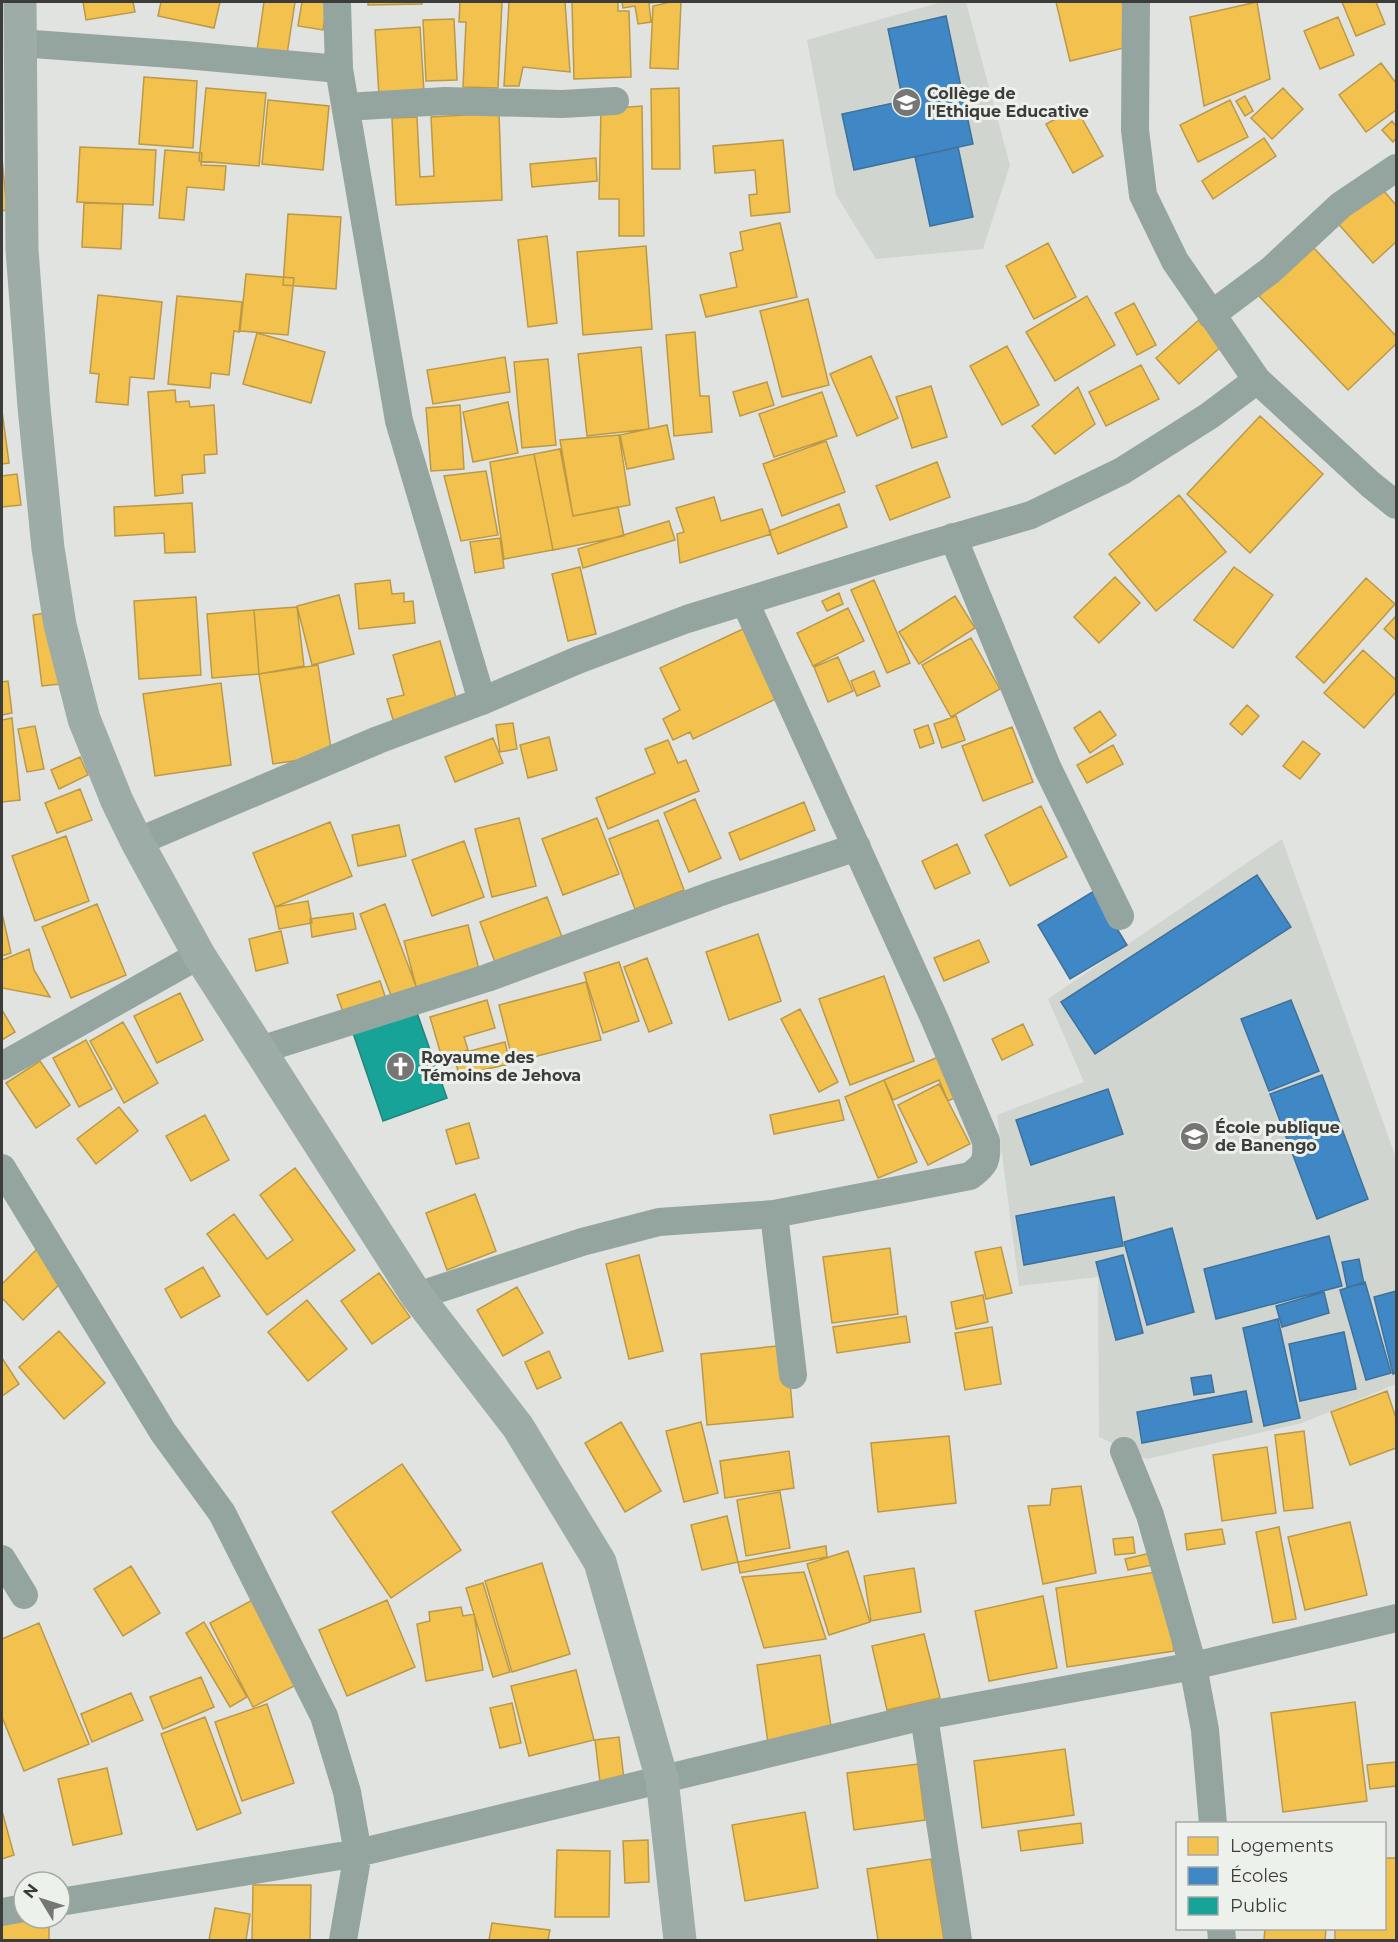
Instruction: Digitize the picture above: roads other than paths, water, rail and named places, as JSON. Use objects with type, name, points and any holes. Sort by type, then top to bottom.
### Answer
[{"type":"street","points":[[20,2],[22,250],[34,407],[48,548],[60,625],[84,719],[117,801],[199,956],[417,1296],[518,1427],[600,1562],[662,1779],[680,1941]]},
{"type":"street","points":[[337,2],[339,69],[399,421],[482,701]]},
{"type":"street","points":[[1136,2],[1135,130],[1143,195],[1175,261],[1257,380],[1396,505]]},
{"type":"street","points":[[19,43],[339,69]]},
{"type":"street","points":[[346,108],[445,101],[562,104],[615,101]]},
{"type":"street","points":[[1211,315],[1271,270],[1341,205],[1396,168]]},
{"type":"street","points":[[137,842],[378,740],[676,623],[1031,515],[1122,471],[1209,416],[1257,380]]},
{"type":"street","points":[[953,537],[1048,769],[1120,916]]},
{"type":"street","points":[[417,1296],[582,1242],[659,1222],[774,1214],[970,1176],[982,1167],[987,1158],[986,1141],[940,1031],[745,602]]},
{"type":"street","points":[[260,1050],[487,978],[718,893],[857,847]]},
{"type":"street","points":[[2,1066],[199,956]]},
{"type":"street","points":[[2,1168],[163,1432],[222,1513],[324,1716],[347,1791],[358,1853],[343,1941]]},
{"type":"street","points":[[774,1214],[793,1375]]},
{"type":"street","points":[[1124,1452],[1150,1515],[1193,1666],[1205,1730],[1213,1822]]},
{"type":"street","points":[[2,1559],[24,1595]]},
{"type":"street","points":[[72,1900],[358,1853],[924,1716],[1193,1666],[1396,1618]]},
{"type":"street","points":[[924,1716],[958,1941]]},
{"type":"place","name":"Collège de l'Ethique Educative","points":[[906,102]]},
{"type":"place","name":"Royaume des Témoins de Jehova","points":[[400,1066]]},
{"type":"place","name":"École publique de Banengo","points":[[1194,1136]]}]
